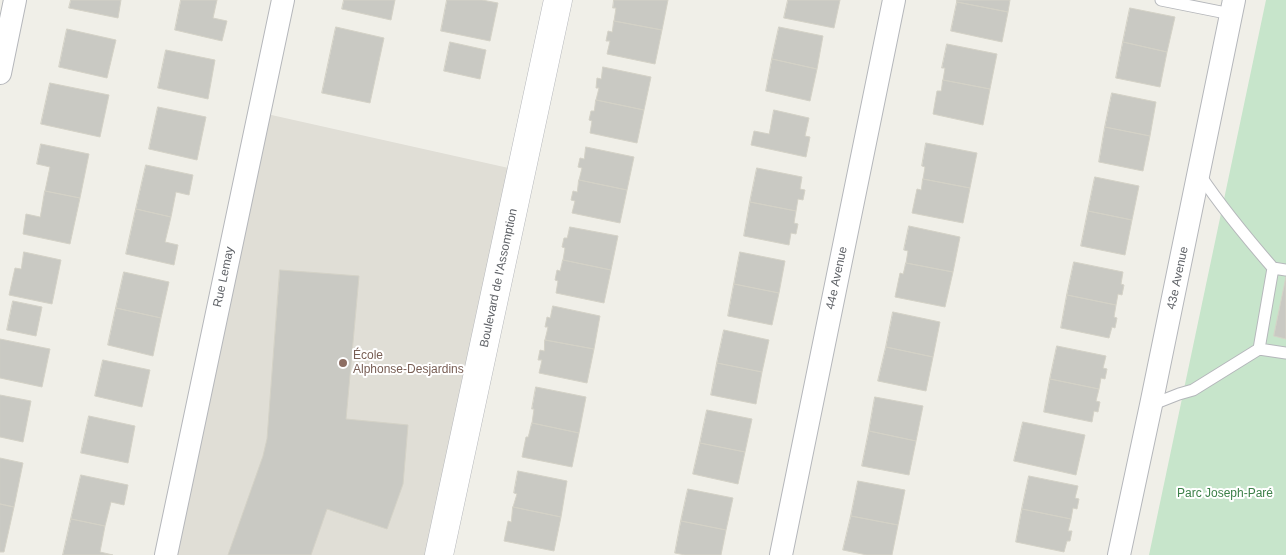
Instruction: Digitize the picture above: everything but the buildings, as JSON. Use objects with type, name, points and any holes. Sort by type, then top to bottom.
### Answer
[{"type":"street","points":[[0,73],[15,0]]},
{"type":"street","name":"Rue Lemay","points":[[166,555],[283,0]]},
{"type":"street","name":"Boulevard de l'Assomption","points":[[439,555],[558,0]]},
{"type":"street","name":"44e Avenue","points":[[781,555],[894,0]]},
{"type":"street","name":"43e Avenue","points":[[1119,555],[1233,7]]},
{"type":"lane","points":[[1161,0],[1233,7]]},
{"type":"lane","points":[[1199,174],[1235,224],[1273,268],[1286,270]]},
{"type":"lane","points":[[1259,349],[1273,268]]},
{"type":"lane","points":[[1151,405],[1192,390],[1259,349],[1286,353]]},
{"type":"shaded area","name":"École Alphonse-Desjardins","points":[[258,112],[522,171],[439,555],[166,555]]},
{"type":"green space","name":"Parc Joseph-Paré","points":[[1266,0],[1286,0],[1286,555],[1149,555]]},
{"type":"place","name":"École Alphonse-Desjardins","points":[[343,363]]}]
